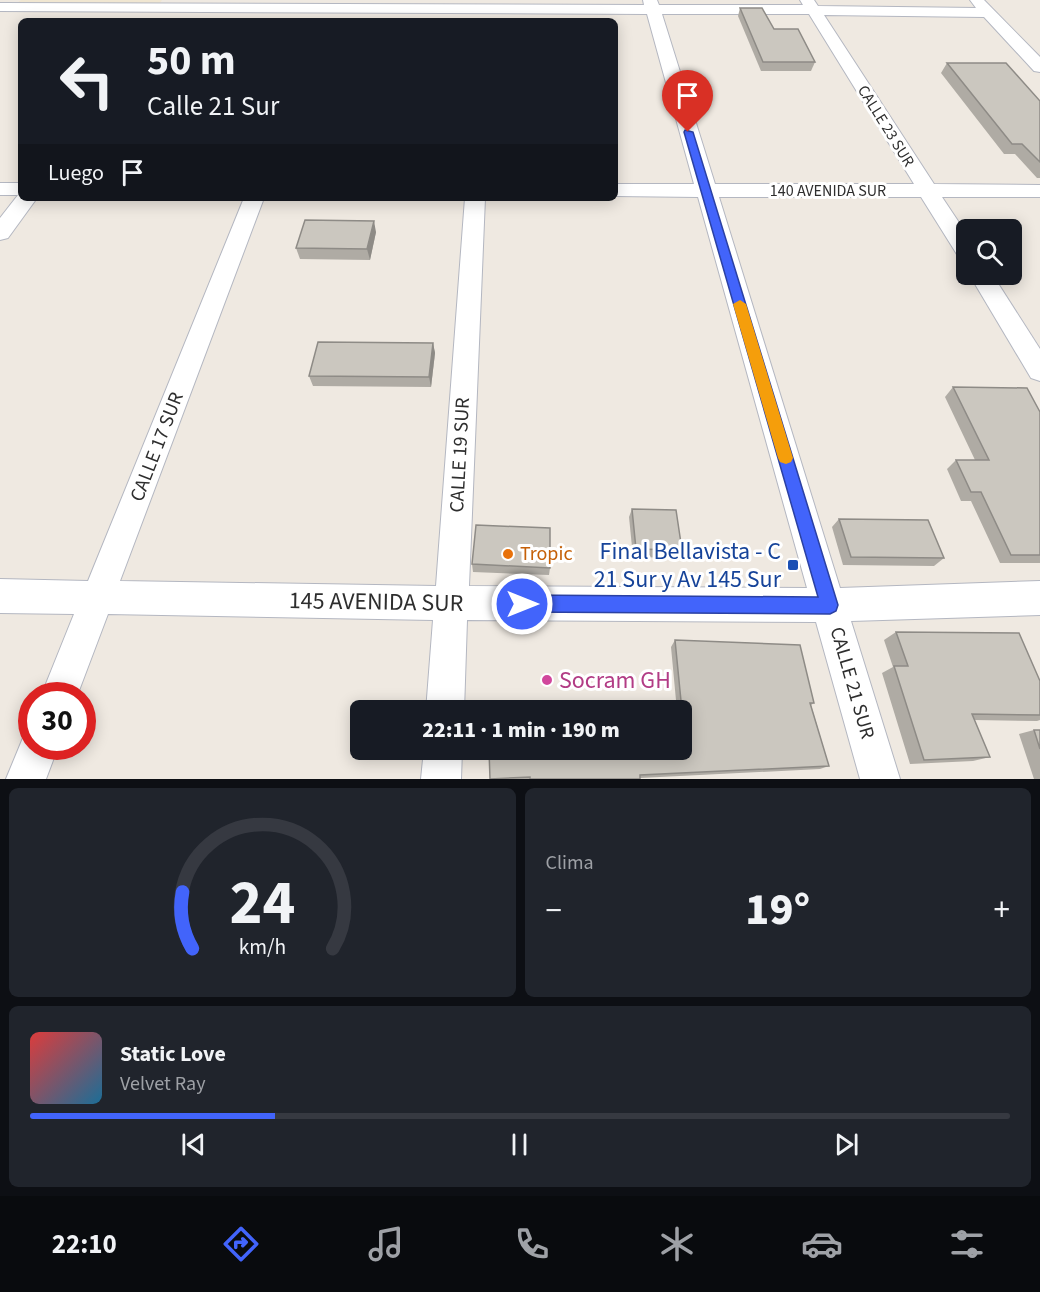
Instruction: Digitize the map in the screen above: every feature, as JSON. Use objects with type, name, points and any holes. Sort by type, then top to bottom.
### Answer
[{"type":"street","points":[[976,0],[1040,67]]},
{"type":"street","points":[[4,6],[170,3],[331,10],[488,10],[651,5],[810,5],[989,13]]},
{"type":"street","points":[[159,18],[170,3]]},
{"type":"street","name":"CALLE 21 SUR","points":[[651,5],[880,779]]},
{"type":"street","name":"CALLE 23 SUR","points":[[810,5],[956,235]]},
{"type":"street","points":[[0,189],[18,189]]},
{"type":"street","name":"140 AVENIDA SUR","points":[[618,190],[1040,191]]},
{"type":"street","points":[[0,233],[25,201]]},
{"type":"street","name":"CALLE 17 SUR","points":[[65,682],[253,201]]},
{"type":"street","name":"CALLE 19 SUR","points":[[446,700],[475,201]]},
{"type":"street","points":[[987,285],[1040,371]]},
{"type":"street","name":"145 AVENIDA SUR","points":[[0,596],[451,603],[830,605],[1040,598]]},
{"type":"street","points":[[26,779],[34,760]]},
{"type":"street","points":[[441,779],[442,760]]},
{"type":"shaded area","points":[[21,0],[162,0],[159,4],[16,4]]},
{"type":"building","points":[[740,8],[762,8],[774,29],[798,29],[815,62],[763,62]]},
{"type":"building","points":[[947,63],[1006,63],[1040,101],[1040,162],[1022,144],[1012,144]]},
{"type":"building","points":[[305,220],[374,221],[367,249],[296,248]]},
{"type":"building","points":[[318,342],[433,343],[429,377],[309,376]]},
{"type":"building","points":[[953,387],[1027,388],[1040,412],[1040,555],[1011,555],[981,492],[971,492],[956,460],[989,460]]},
{"type":"building","points":[[632,509],[676,510],[682,550],[636,549]]},
{"type":"building","points":[[839,519],[928,520],[944,558],[851,557]]},
{"type":"building","points":[[476,525],[550,528],[550,568],[472,564]]},
{"type":"building","points":[[896,632],[1019,633],[1040,681],[1040,715],[972,714],[990,757],[924,760],[894,666],[908,666]]},
{"type":"building","points":[[675,640],[800,645],[814,703],[810,703],[829,766],[640,775],[640,779],[530,779],[530,777],[490,779],[489,760],[692,760],[692,700],[681,700]]},
{"type":"building","points":[[1034,730],[1040,730],[1040,749]]},
{"type":"slow traffic","points":[[740,304],[786,458]]},
{"type":"place","name":"Tropic","points":[[508,554]]},
{"type":"place","name":"Final Bellavista - C 21 Sur y Av 145 Sur","points":[[793,565]]},
{"type":"place","name":"Socram GH","points":[[547,680]]},
{"type":"route","points":[[522,604],[830,605],[688,132]]}]
